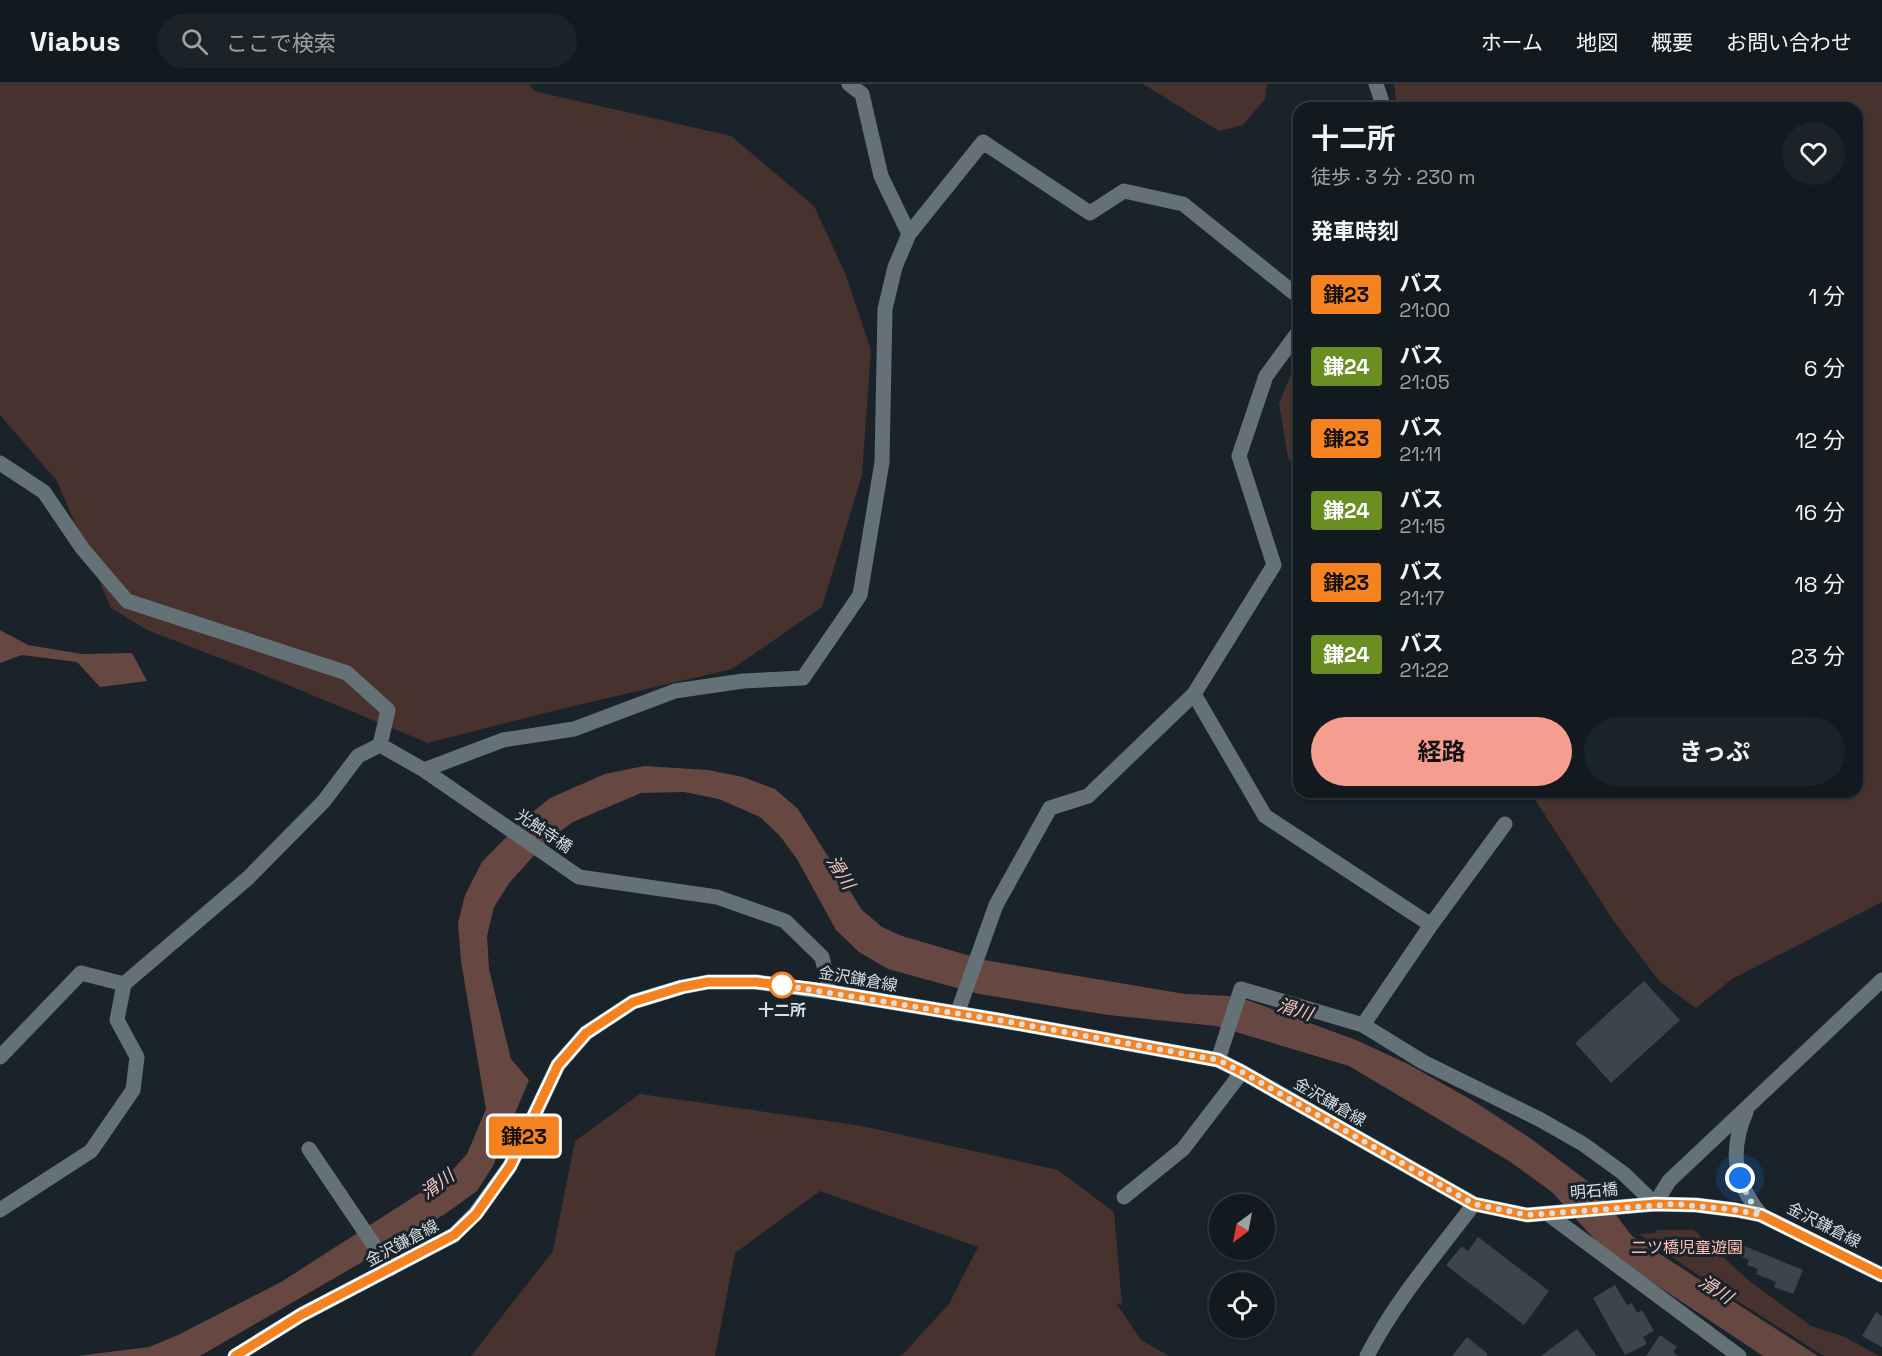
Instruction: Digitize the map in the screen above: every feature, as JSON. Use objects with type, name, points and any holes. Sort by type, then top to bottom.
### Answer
[{"type":"main road","name":"金沢鎌倉線","points":[[235,1356],[386,1263],[454,1235],[476,1214],[510,1166],[558,1065],[586,1033],[633,1002],[682,987],[708,982],[756,982],[830,992],[1218,1060],[1474,1204],[1527,1215],[1550,1213]]},
{"type":"main road","name":"金沢鎌倉線","points":[[1648,1205],[1696,1205],[1761,1215],[1882,1275]]},
{"type":"main road","name":"明石橋","points":[[1550,1213],[1648,1205]]},
{"type":"street","points":[[849,84],[862,94],[881,176],[909,234]]},
{"type":"street","points":[[1376,84],[1382,102]]},
{"type":"street","points":[[424,770],[503,740],[574,729],[675,691],[743,681],[803,678],[860,595],[882,462],[885,309],[895,267],[909,234],[983,142],[1090,213],[1124,191],[1183,204],[1293,292]]},
{"type":"street","points":[[957,1014],[996,905],[1050,808],[1088,796],[1194,694],[1274,565],[1239,456],[1266,376],[1293,339]]},
{"type":"street","points":[[0,463],[44,492],[82,548],[127,601],[347,673],[388,710],[380,745],[358,756],[324,801],[248,878],[124,984],[117,1020],[137,1057],[134,1090],[91,1151],[0,1210]]},
{"type":"street","points":[[1194,694],[1265,816],[1431,925]]},
{"type":"street","name":"光触寺橋","points":[[380,745],[424,770],[579,877],[717,897],[785,921],[822,957],[830,992]]},
{"type":"street","points":[[1364,1025],[1431,925],[1505,824]]},
{"type":"street","points":[[0,1058],[81,973],[124,984]]},
{"type":"street","points":[[1218,1060],[1241,989],[1364,1025],[1422,1062],[1539,1119],[1583,1144],[1623,1173],[1648,1205],[1670,1181],[1882,980]]},
{"type":"street","points":[[1124,1197],[1183,1149],[1242,1072]]},
{"type":"street","points":[[1748,1106],[1737,1133],[1736,1158],[1740,1178],[1749,1199],[1761,1215]]},
{"type":"street","points":[[309,1149],[386,1263]]},
{"type":"street","points":[[1366,1356],[1414,1283],[1474,1204]]},
{"type":"street","points":[[1550,1213],[1739,1356]]},
{"type":"green space","points":[[0,84],[529,84],[534,91],[731,136],[814,206],[845,273],[871,350],[862,475],[822,607],[732,669],[428,743],[254,671],[147,630],[111,608],[57,481],[0,415]]},
{"type":"green space","points":[[1143,84],[1267,84],[1265,99],[1243,125],[1219,131]]},
{"type":"green space","points":[[1394,84],[1882,84],[1882,902],[1732,979],[1696,1008],[1659,981],[1613,920],[1534,798],[1863,798],[1863,102],[1396,102]]},
{"type":"green space","points":[[1293,369],[1293,465],[1288,457],[1279,403]]},
{"type":"green space","points":[[640,1094],[862,1126],[1058,1170],[1114,1212],[1122,1305],[1116,1303],[1141,1340],[1169,1356],[901,1356],[949,1304],[978,1247],[820,1191],[735,1253],[715,1356],[471,1356],[553,1251],[575,1141]]},
{"type":"green space","name":"二ツ橋児童遊園","points":[[1657,1230],[1694,1230],[1748,1280],[1811,1326],[1845,1337],[1879,1356],[1824,1356],[1714,1286],[1639,1234],[1655,1233]]},
{"type":"water","points":[[0,630],[28,645],[82,654],[132,653],[147,681],[100,687],[77,662],[22,655],[0,663]]},
{"type":"water","name":"滑川","points":[[644,766],[708,770],[743,777],[775,789],[798,809],[862,910],[882,927],[902,936],[984,960],[1185,994],[1230,996],[1250,1001],[1356,1040],[1408,1064],[1475,1102],[1530,1138],[1594,1186],[1632,1236],[1818,1356],[1763,1356],[1634,1270],[1595,1240],[1552,1192],[1509,1161],[1349,1066],[1216,1026],[1108,1015],[979,994],[888,969],[859,952],[836,930],[797,859],[780,836],[760,817],[719,799],[684,792],[641,793],[573,822],[547,841],[510,882],[494,907],[487,936],[489,969],[511,1059],[529,1080],[493,1166],[477,1191],[445,1214],[200,1356],[77,1356],[149,1347],[178,1335],[281,1282],[448,1175],[467,1154],[486,1109],[461,961],[458,923],[465,895],[482,862],[522,821],[550,798],[605,774]]},
{"type":"building","points":[[1644,981],[1680,1020],[1611,1083],[1575,1043]]},
{"type":"building","points":[[1478,1237],[1549,1291],[1524,1325],[1446,1265],[1462,1246],[1468,1251]]},
{"type":"building","points":[[1735,1242],[1803,1270],[1793,1294],[1774,1287],[1776,1282],[1756,1274],[1758,1269],[1747,1265],[1749,1260],[1730,1252]]},
{"type":"building","points":[[1615,1285],[1627,1305],[1632,1303],[1637,1313],[1642,1310],[1654,1331],[1643,1337],[1647,1344],[1625,1355],[1593,1298]]},
{"type":"building","points":[[1876,1312],[1882,1316],[1882,1347],[1862,1336]]},
{"type":"building","points":[[1577,1329],[1597,1356],[1541,1356]]},
{"type":"building","points":[[1660,1335],[1677,1347],[1673,1352],[1678,1356],[1646,1356]]},
{"type":"building","points":[[1467,1337],[1488,1354],[1486,1356],[1452,1356]]},
{"type":"bus line","name":"鎌23","points":[[235,1356],[301,1315],[454,1235],[476,1214],[510,1166],[558,1065],[586,1033],[633,1002],[682,987],[708,982],[756,982],[830,992],[1218,1060],[1474,1204],[1527,1215],[1655,1204],[1696,1205],[1736,1210],[1761,1215],[1793,1229],[1882,1275]]},
{"type":"place","name":"十二所","points":[[782,985]]},
{"type":"route","points":[[782,985],[774,984],[1004,1021],[1218,1060],[1474,1204],[1527,1215],[1675,1204],[1761,1215],[1749,1199],[1740,1178]]}]
